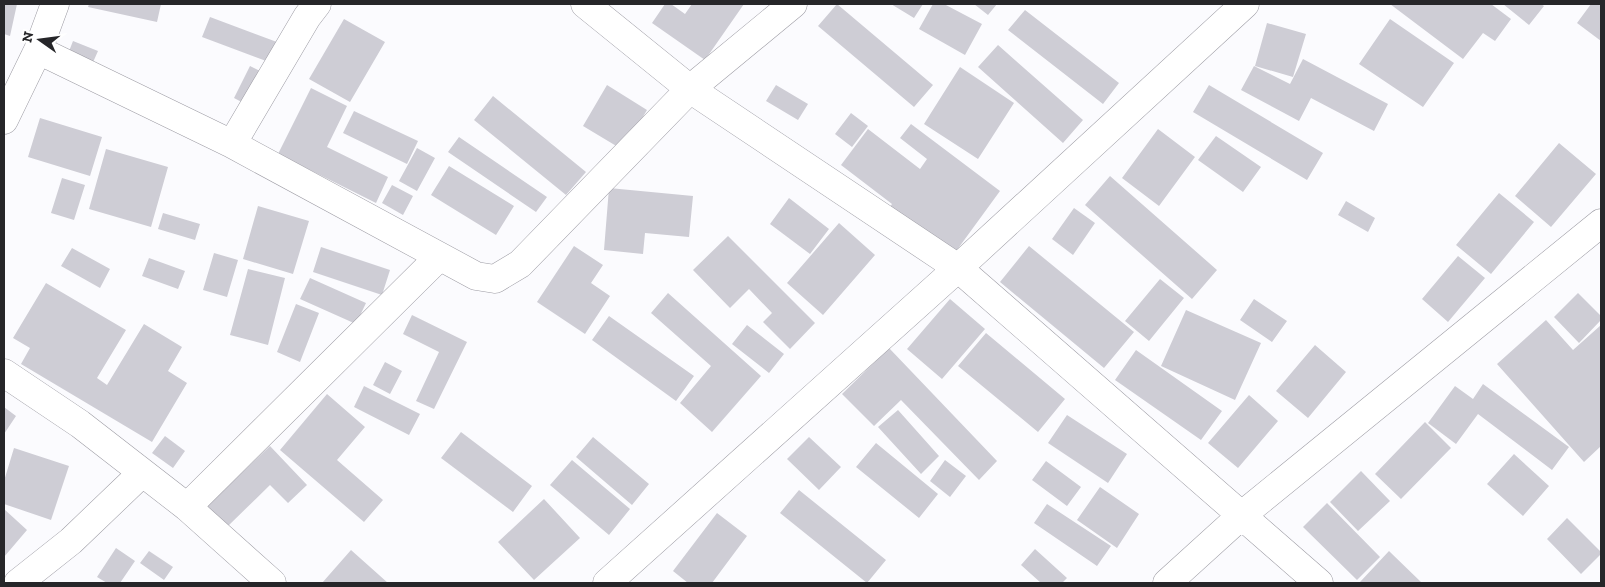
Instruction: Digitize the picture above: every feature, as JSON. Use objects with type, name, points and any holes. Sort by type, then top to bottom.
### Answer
[{"type":"street","points":[[4,120],[38,50],[56,4]]},
{"type":"street","points":[[232,144],[307,17],[317,4]]},
{"type":"street","points":[[585,4],[690,90],[958,268],[1319,583]]},
{"type":"street","points":[[38,50],[232,144],[476,276],[496,278],[520,264],[690,90],[793,4]]},
{"type":"street","points":[[607,583],[958,268],[1245,4]]},
{"type":"street","points":[[1167,583],[1242,515],[1601,223]]},
{"type":"street","points":[[187,507],[439,257]]},
{"type":"street","points":[[4,373],[80,424],[187,507],[272,583]]},
{"type":"street","points":[[18,583],[71,541],[142,473]]},
{"type":"building","points":[[4,4],[17,4],[10,36],[4,34]]},
{"type":"building","points":[[89,4],[161,4],[157,22],[88,7]]},
{"type":"building","points":[[665,4],[671,4],[685,14],[692,4],[744,4],[705,60],[652,23]]},
{"type":"building","points":[[837,4],[933,85],[914,107],[818,26]]},
{"type":"building","points":[[891,4],[923,4],[914,18]]},
{"type":"building","points":[[933,4],[944,4],[982,24],[965,55],[919,29]]},
{"type":"building","points":[[974,4],[997,4],[988,15]]},
{"type":"building","points":[[1390,4],[1491,4],[1511,19],[1495,41],[1483,33],[1463,59]]},
{"type":"building","points":[[1503,4],[1541,4],[1544,6],[1529,25]]},
{"type":"building","points":[[1591,4],[1601,4],[1601,41],[1577,23]]},
{"type":"building","points":[[1025,10],[1119,83],[1103,104],[1008,30]]},
{"type":"building","points":[[210,17],[285,45],[277,65],[202,37]]},
{"type":"building","points":[[344,19],[385,42],[350,102],[309,79]]},
{"type":"building","points":[[1390,19],[1454,63],[1423,107],[1359,64]]},
{"type":"building","points":[[1267,23],[1306,34],[1293,77],[1255,66]]},
{"type":"building","points":[[73,41],[98,51],[90,69],[66,59]]},
{"type":"building","points":[[998,45],[1083,120],[1063,143],[978,67]]},
{"type":"building","points":[[1303,59],[1388,104],[1374,131],[1311,98],[1299,121],[1241,90],[1254,66],[1290,84]]},
{"type":"building","points":[[250,66],[270,76],[253,108],[234,98]]},
{"type":"building","points":[[960,67],[1014,103],[978,159],[924,124]]},
{"type":"building","points":[[607,85],[647,110],[623,150],[583,126]]},
{"type":"building","points":[[776,85],[808,104],[798,120],[766,101]]},
{"type":"building","points":[[1209,85],[1323,153],[1307,180],[1193,112]]},
{"type":"building","points":[[311,88],[347,106],[327,147],[388,177],[376,203],[278,154]]},
{"type":"building","points":[[493,96],[586,172],[566,195],[474,120]]},
{"type":"building","points":[[354,111],[418,141],[407,164],[343,133]]},
{"type":"building","points":[[851,113],[868,126],[852,147],[835,134]]},
{"type":"building","points":[[40,118],[102,137],[90,176],[28,157]]},
{"type":"building","points":[[911,124],[1000,191],[954,254],[890,207],[892,204],[841,165],[868,129],[920,169],[927,159],[900,138]]},
{"type":"building","points":[[1158,129],[1195,157],[1159,206],[1122,178]]},
{"type":"building","points":[[1216,136],[1261,167],[1243,192],[1198,160]]},
{"type":"building","points":[[459,137],[547,197],[536,212],[448,152]]},
{"type":"building","points":[[1559,143],[1596,174],[1551,227],[1515,196]]},
{"type":"building","points":[[417,148],[435,158],[417,191],[399,181]]},
{"type":"building","points":[[106,149],[168,167],[151,227],[89,209]]},
{"type":"building","points":[[449,166],[514,206],[496,235],[431,195]]},
{"type":"building","points":[[1110,176],[1217,270],[1192,299],[1085,205]]},
{"type":"building","points":[[62,178],[85,185],[74,220],[51,213]]},
{"type":"building","points":[[392,185],[413,196],[403,215],[382,203]]},
{"type":"building","points":[[609,188],[693,196],[689,237],[645,233],[643,254],[604,250]]},
{"type":"building","points":[[1499,193],[1534,222],[1491,274],[1456,245]]},
{"type":"building","points":[[789,198],[829,229],[810,254],[770,224]]},
{"type":"building","points":[[1346,201],[1375,218],[1368,232],[1338,215]]},
{"type":"building","points":[[258,206],[309,221],[293,274],[243,259]]},
{"type":"building","points":[[1074,208],[1095,223],[1073,255],[1052,239]]},
{"type":"building","points":[[163,213],[200,224],[195,240],[158,229]]},
{"type":"building","points":[[839,223],[875,255],[823,315],[787,283]]},
{"type":"building","points":[[728,236],[815,323],[790,349],[763,322],[772,313],[749,289],[730,308],[693,270]]},
{"type":"building","points":[[574,246],[603,265],[591,283],[610,296],[585,334],[537,302]]},
{"type":"building","points":[[1029,246],[1134,332],[1104,368],[1000,282]]},
{"type":"building","points":[[321,247],[390,270],[382,295],[313,272]]},
{"type":"building","points":[[72,248],[110,269],[100,288],[61,266]]},
{"type":"building","points":[[214,253],[238,260],[227,297],[203,290]]},
{"type":"building","points":[[1458,256],[1485,278],[1448,322],[1422,299]]},
{"type":"building","points":[[149,258],[185,271],[178,289],[142,276]]},
{"type":"building","points":[[248,269],[285,278],[268,345],[230,335]]},
{"type":"building","points":[[310,278],[366,303],[356,324],[300,299]]},
{"type":"building","points":[[1160,279],[1184,298],[1149,341],[1125,321]]},
{"type":"building","points":[[46,283],[126,330],[97,378],[107,385],[144,324],[182,347],[168,371],[187,383],[152,442],[21,364],[30,348],[13,338]]},
{"type":"building","points":[[668,293],[761,376],[712,432],[680,403],[711,366],[651,313]]},
{"type":"building","points":[[1578,293],[1601,316],[1601,320],[1579,343],[1554,317]]},
{"type":"building","points":[[950,299],[985,329],[942,379],[907,349]]},
{"type":"building","points":[[1254,299],[1287,321],[1272,342],[1240,320]]},
{"type":"building","points":[[296,304],[319,313],[300,362],[277,352]]},
{"type":"building","points":[[1186,310],[1261,343],[1235,400],[1161,366]]},
{"type":"building","points":[[412,315],[467,342],[434,409],[416,401],[439,352],[403,334]]},
{"type":"building","points":[[609,316],[694,376],[676,401],[592,340]]},
{"type":"building","points":[[1546,320],[1573,350],[1601,325],[1601,446],[1584,462],[1497,364]]},
{"type":"building","points":[[747,325],[784,354],[769,373],[732,344]]},
{"type":"building","points":[[986,333],[1065,399],[1038,432],[958,366]]},
{"type":"building","points":[[1315,345],[1346,372],[1308,418],[1276,391]]},
{"type":"building","points":[[889,348],[997,461],[979,480],[901,400],[874,426],[842,394]]},
{"type":"building","points":[[1136,350],[1222,411],[1201,440],[1115,380]]},
{"type":"building","points":[[385,362],[402,371],[390,394],[373,385]]},
{"type":"building","points":[[1483,384],[1569,447],[1552,470],[1478,414],[1456,444],[1428,423],[1455,386],[1473,399]]},
{"type":"building","points":[[364,386],[420,414],[409,435],[354,407]]},
{"type":"building","points":[[327,394],[365,427],[337,460],[383,500],[364,522],[280,450]]},
{"type":"building","points":[[1249,395],[1278,421],[1238,468],[1208,443]]},
{"type":"building","points":[[4,407],[16,416],[4,434]]},
{"type":"building","points":[[898,410],[939,456],[921,474],[878,427]]},
{"type":"building","points":[[1067,415],[1127,454],[1108,483],[1048,443]]},
{"type":"building","points":[[1425,422],[1451,448],[1401,499],[1375,474]]},
{"type":"building","points":[[461,432],[532,486],[513,512],[441,458]]},
{"type":"building","points":[[165,436],[185,451],[173,468],[152,453]]},
{"type":"building","points":[[593,437],[649,484],[632,505],[576,457]]},
{"type":"building","points":[[809,437],[841,467],[819,490],[787,459]]},
{"type":"building","points":[[876,443],[938,494],[919,518],[856,467]]},
{"type":"building","points":[[270,446],[307,485],[288,503],[270,485],[227,527],[207,506]]},
{"type":"building","points":[[14,448],[69,466],[51,520],[4,504],[4,481]]},
{"type":"building","points":[[1514,454],[1549,486],[1523,516],[1487,484]]},
{"type":"building","points":[[572,460],[630,509],[609,535],[550,485]]},
{"type":"building","points":[[945,460],[966,476],[950,497],[930,481]]},
{"type":"building","points":[[1046,461],[1081,487],[1067,506],[1032,480]]},
{"type":"building","points":[[1361,471],[1390,501],[1358,531],[1330,502]]},
{"type":"building","points":[[1100,487],[1139,514],[1117,548],[1077,520]]},
{"type":"building","points":[[799,490],[886,560],[867,583],[780,513]]},
{"type":"building","points":[[544,499],[580,538],[534,580],[498,542]]},
{"type":"building","points":[[1327,503],[1380,557],[1357,580],[1303,527]]},
{"type":"building","points":[[1047,504],[1111,546],[1097,566],[1034,523]]},
{"type":"building","points":[[4,509],[27,530],[4,557]]},
{"type":"building","points":[[717,513],[747,536],[712,583],[688,583],[673,571]]},
{"type":"building","points":[[1567,518],[1601,552],[1581,574],[1547,539]]},
{"type":"building","points":[[116,548],[135,561],[120,583],[107,583],[97,577]]},
{"type":"building","points":[[1035,549],[1067,578],[1062,583],[1041,583],[1021,565]]},
{"type":"building","points":[[351,550],[388,583],[322,583]]},
{"type":"building","points":[[149,551],[173,567],[164,580],[140,563]]},
{"type":"building","points":[[1389,551],[1422,583],[1361,583]]}]
